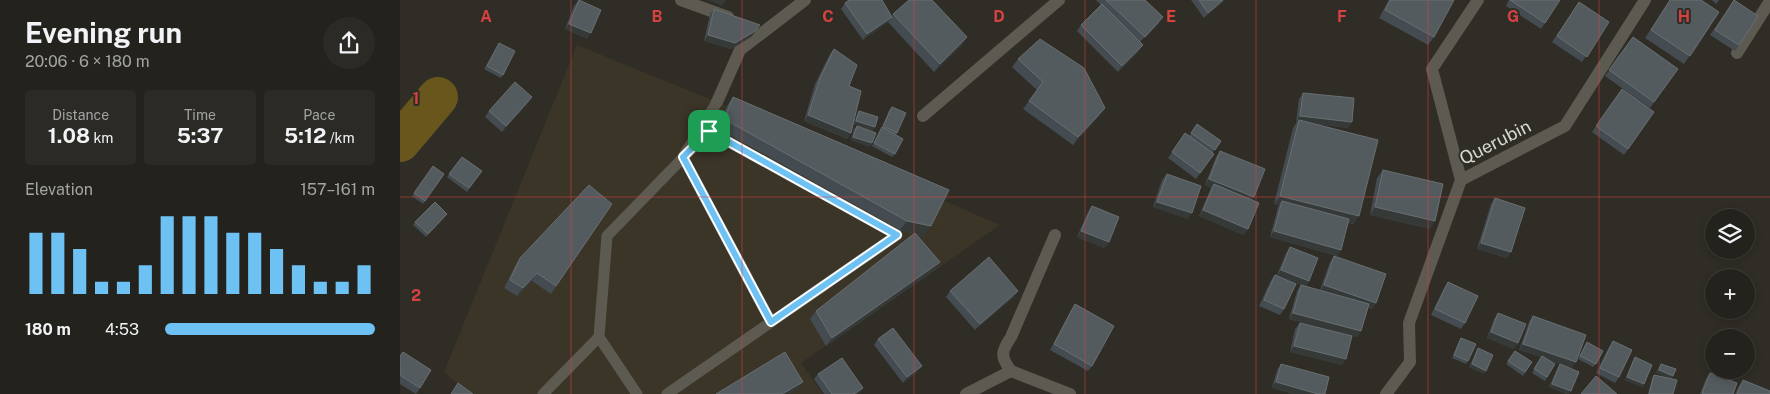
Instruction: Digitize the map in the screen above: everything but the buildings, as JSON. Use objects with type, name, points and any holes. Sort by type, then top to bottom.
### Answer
[{"type":"street","points":[[681,0],[737,20]]},
{"type":"street","points":[[717,102],[740,50],[760,29],[805,0]]},
{"type":"street","points":[[923,116],[1059,0]]},
{"type":"street","points":[[1461,180],[1432,69],[1478,0]]},
{"type":"street","name":"Querubin","points":[[1386,394],[1410,362],[1409,322],[1461,180],[1565,126],[1645,0]]},
{"type":"street","points":[[1737,53],[1770,1]]},
{"type":"street","points":[[1055,235],[1002,354],[1004,362],[1011,371],[1070,394]]},
{"type":"street","points":[[966,394],[1011,371]]},
{"type":"lane","points":[[683,157],[717,102]]},
{"type":"lane","points":[[638,394],[599,337],[607,236],[709,131],[897,235],[667,394]]},
{"type":"lane","points":[[683,157],[771,322]]},
{"type":"lane","points":[[543,394],[599,337]]},
{"type":"shaded area","points":[[577,45],[727,106],[1000,225],[801,363],[823,394],[470,394],[444,372]]},
{"type":"waterway","points":[[400,142],[438,97]]},
{"type":"route","points":[[709,131],[897,235],[771,322],[683,157],[709,131]]}]
